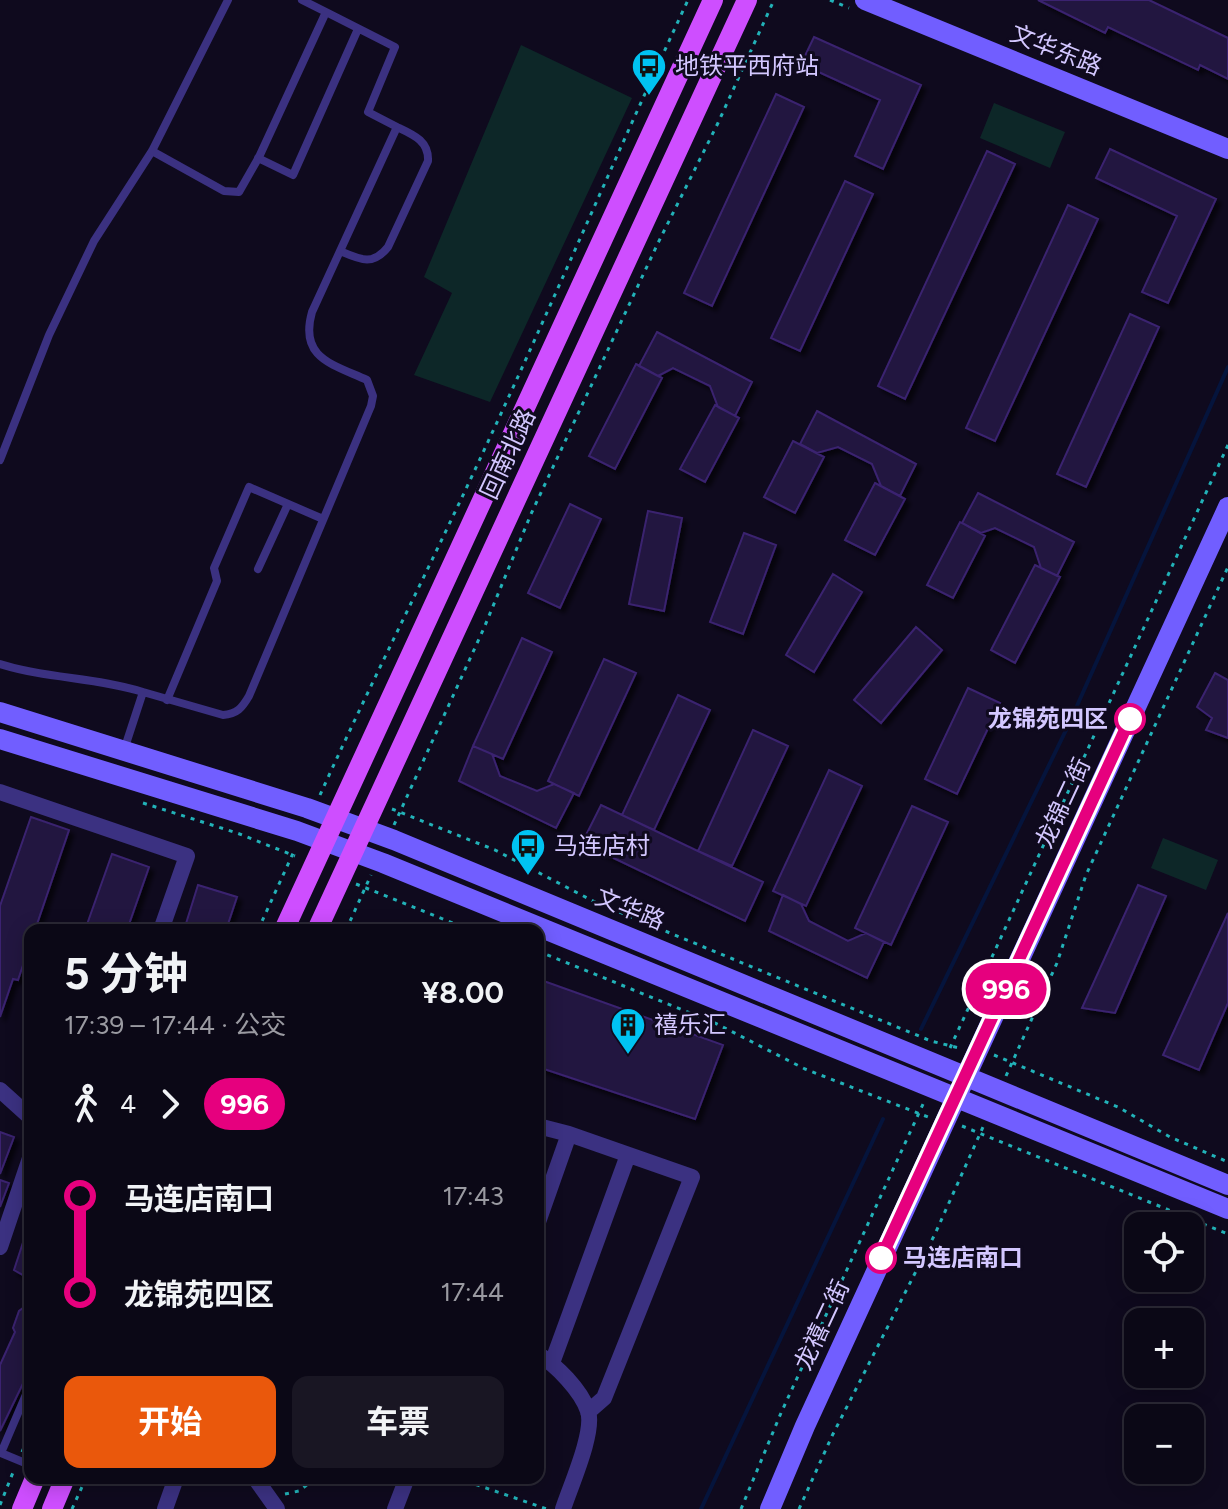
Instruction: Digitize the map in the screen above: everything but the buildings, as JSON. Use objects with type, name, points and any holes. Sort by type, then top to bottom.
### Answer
[{"type":"main road","name":"回南北路","points":[[287,924],[713,0]]},
{"type":"main road","name":"回南北路","points":[[320,924],[747,0]]},
{"type":"main road","points":[[22,1509],[32,1484]]},
{"type":"main road","points":[[52,1509],[62,1484]]},
{"type":"street","name":"文华东路","points":[[865,0],[1228,149]]},
{"type":"street","name":"龙锦二街","points":[[965,1076],[1228,507]]},
{"type":"street","name":"文华路","points":[[0,712],[364,829],[1228,1185]]},
{"type":"street","points":[[0,739],[325,841],[529,924]]},
{"type":"street","points":[[0,792],[187,856],[163,924]]},
{"type":"street","points":[[544,930],[1228,1209]]},
{"type":"street","name":"龙禧二街","points":[[770,1509],[965,1076]]},
{"type":"street","points":[[0,1090],[24,1112]]},
{"type":"street","points":[[544,1128],[692,1177],[604,1398],[588,1412]]},
{"type":"street","points":[[544,1205],[569,1134]]},
{"type":"street","points":[[544,1359],[628,1155]]},
{"type":"street","points":[[0,1247],[24,1176]]},
{"type":"street","points":[[544,1362],[571,1384],[588,1412],[587,1435],[563,1509]]},
{"type":"street","points":[[165,1509],[174,1484]]},
{"type":"street","points":[[259,1484],[274,1504]]},
{"type":"street","points":[[395,1509],[405,1484]]},
{"type":"lane","points":[[0,460],[49,335],[94,241],[152,151],[228,0]]},
{"type":"lane","points":[[302,0],[395,47],[368,112],[418,137],[429,151],[428,161],[380,258],[357,258],[340,251]]},
{"type":"lane","points":[[152,151],[231,193],[239,192],[326,12]]},
{"type":"lane","points":[[258,158],[293,175],[358,29]]},
{"type":"lane","points":[[0,664],[44,676],[115,683],[223,715],[233,714],[242,708],[371,406],[373,396],[367,380],[320,357],[312,348],[308,328],[312,312],[397,127]]},
{"type":"lane","points":[[167,700],[217,581],[214,568],[249,487],[323,519]]},
{"type":"lane","points":[[258,569],[288,504]]},
{"type":"lane","points":[[124,751],[143,692]]},
{"type":"lane","points":[[24,1399],[1,1453],[24,1463]]},
{"type":"path","points":[[328,778],[570,266],[625,136],[688,0]]},
{"type":"path","points":[[402,807],[484,628],[531,514],[774,0]]},
{"type":"path","points":[[958,1031],[1228,445]]},
{"type":"path","points":[[1014,1057],[1057,963],[1092,861],[1228,567]]},
{"type":"path","points":[[417,818],[495,850],[595,902],[946,1045]]},
{"type":"path","points":[[261,924],[291,859]]},
{"type":"path","points":[[349,924],[363,892]]},
{"type":"path","points":[[382,894],[455,924]]},
{"type":"path","points":[[544,953],[717,1024],[805,1069],[916,1112]]},
{"type":"path","points":[[1018,1064],[1118,1107],[1170,1137],[1228,1162]]},
{"type":"path","points":[[741,1509],[775,1425],[916,1121]]},
{"type":"path","points":[[986,1134],[1228,1234]]},
{"type":"path","points":[[799,1509],[832,1436],[935,1234],[974,1148]]},
{"type":"path","points":[[72,1509],[83,1484]]},
{"type":"path","points":[[274,1504],[308,1484]]},
{"type":"path","points":[[474,1484],[547,1509]]},
{"type":"green space","points":[[521,45],[632,98],[490,402],[414,375],[452,293],[424,277]]},
{"type":"green space","points":[[994,103],[1065,132],[1050,168],[980,138]]},
{"type":"green space","points":[[1163,838],[1218,860],[1206,890],[1151,868]]},
{"type":"waterway","points":[[921,1029],[1068,726],[1228,367]]},
{"type":"waterway","points":[[701,1509],[883,1119]]},
{"type":"bus line","name":"996","points":[[881,1258],[1130,719]]},
{"type":"place","name":"地铁平西府站","points":[[649,97]]},
{"type":"place","name":"龙锦苑四区","points":[[1130,719]]},
{"type":"place","name":"马连店村","points":[[528,877]]},
{"type":"place","name":"禧乐汇","points":[[628,1056]]},
{"type":"place","name":"马连店南口","points":[[881,1258]]}]
